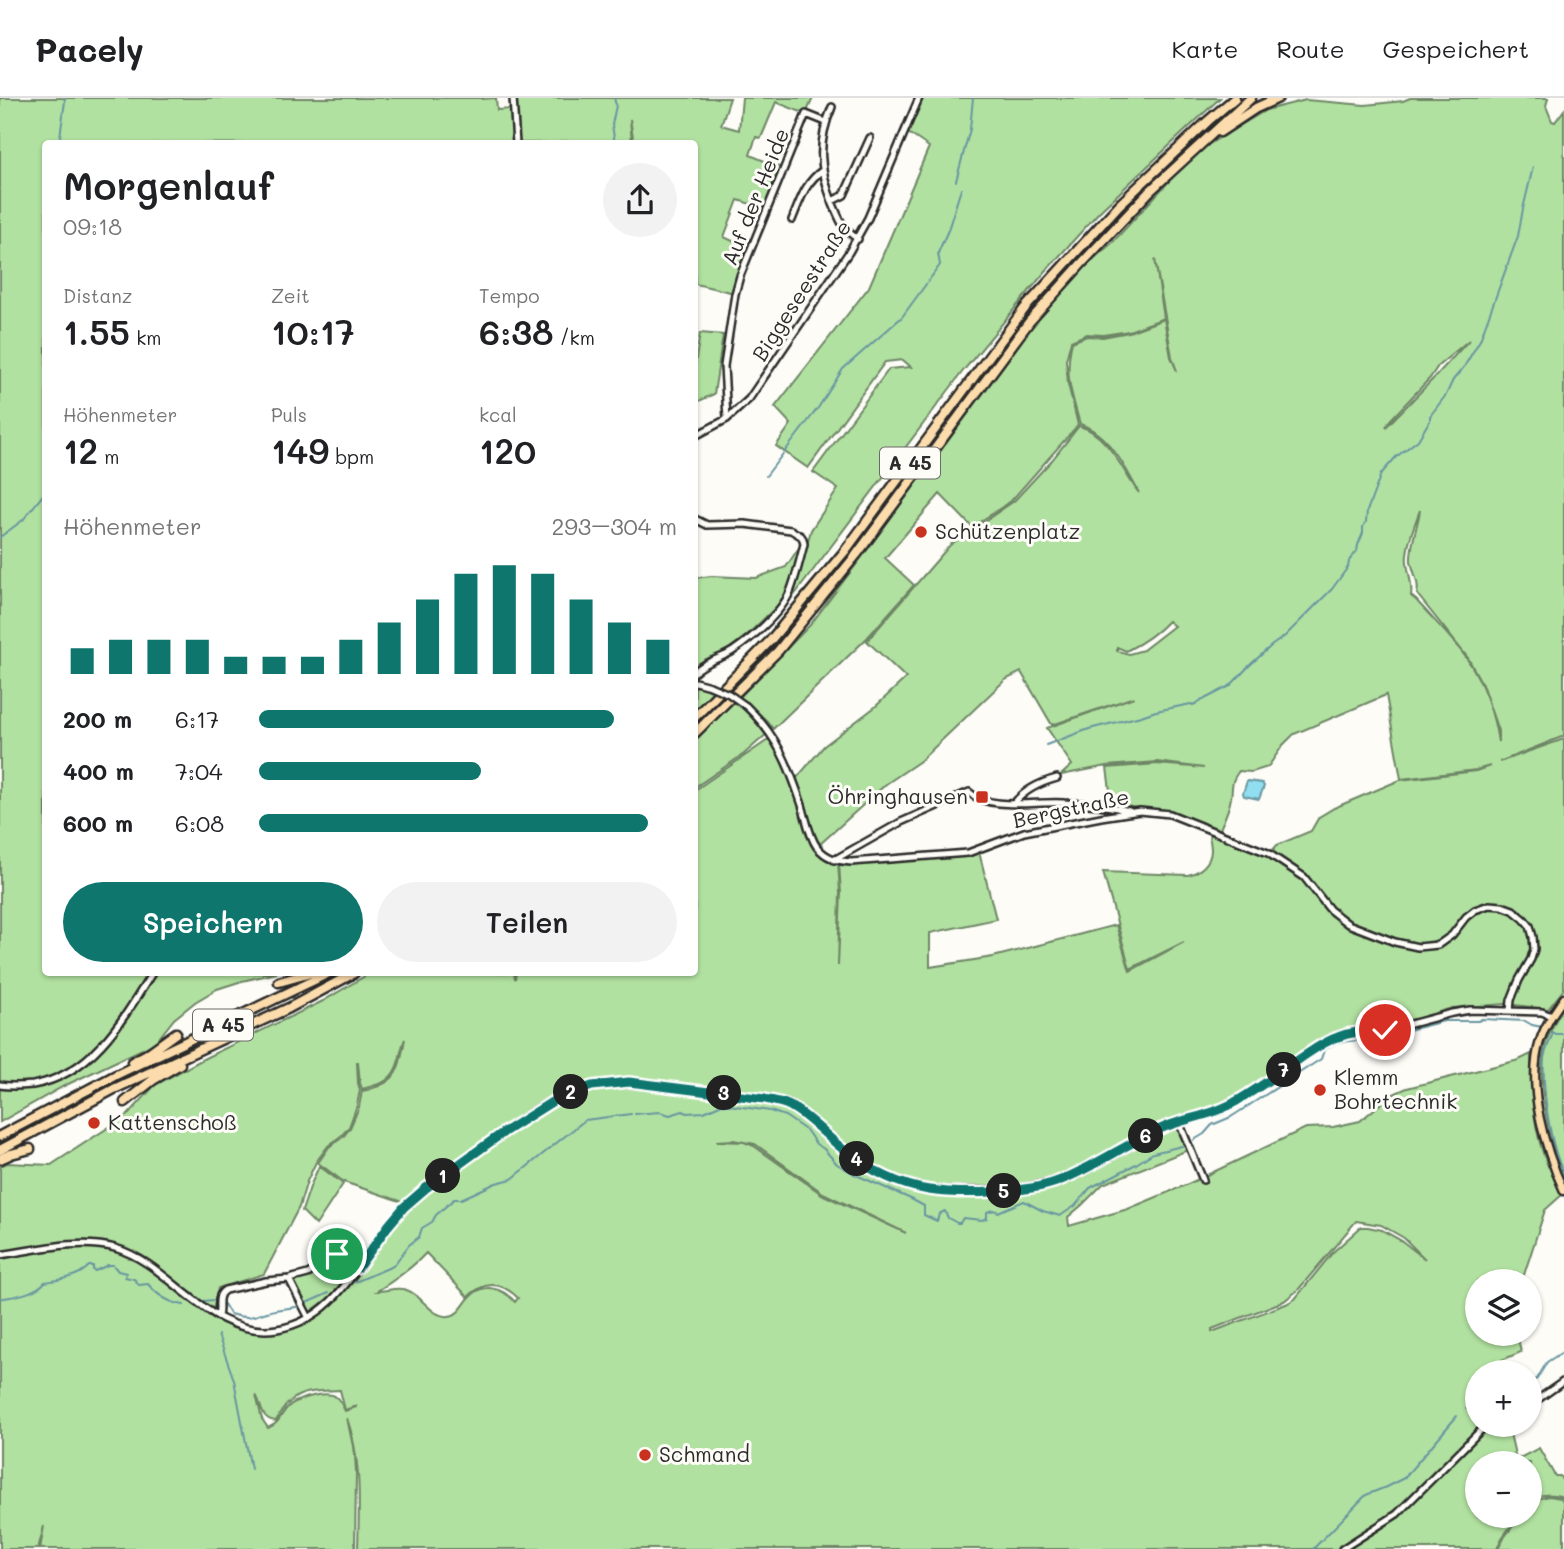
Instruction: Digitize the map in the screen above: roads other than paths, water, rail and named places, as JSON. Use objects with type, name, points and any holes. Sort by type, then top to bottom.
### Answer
[{"type":"highway","name":"A 45","points":[[698,714],[770,641],[845,551],[1025,308],[1119,205],[1235,98]]},
{"type":"highway","name":"A 45","points":[[698,730],[778,651],[840,575],[1029,322],[1133,209],[1189,153],[1251,98]]},
{"type":"highway","points":[[1189,153],[1206,144],[1245,114],[1278,98]]},
{"type":"highway","points":[[279,982],[300,976]]},
{"type":"highway","name":"A 45","points":[[0,1136],[116,1075],[323,976]]},
{"type":"highway","name":"A 45","points":[[0,1150],[114,1090],[289,1008],[348,976]]},
{"type":"highway","points":[[116,1075],[176,1033]]},
{"type":"highway","points":[[125,1102],[194,1053]]},
{"type":"highway","points":[[0,1159],[30,1149]]},
{"type":"main road","points":[[1564,998],[1551,1016],[1540,1040],[1536,1076],[1537,1100],[1549,1154],[1564,1191]]},
{"type":"street","points":[[513,98],[516,140]]},
{"type":"street","name":"Biggeseestraße","points":[[698,434],[727,419],[749,399],[858,239],[919,98]]},
{"type":"street","points":[[832,107],[825,122],[821,160],[825,181],[845,230],[858,239]]},
{"type":"street","name":"Auf der Heide","points":[[727,419],[724,366],[735,294],[746,260],[806,114],[825,122]]},
{"type":"street","points":[[832,201],[844,195],[870,138]]},
{"type":"street","points":[[792,220],[810,180],[823,170]]},
{"type":"street","points":[[698,520],[707,525],[757,525],[791,530],[801,536],[804,544],[789,595],[779,608],[733,651],[698,670]]},
{"type":"street","points":[[698,683],[729,694],[764,723],[783,755],[816,845],[834,860],[901,822],[969,792],[987,802],[1086,804],[1132,811]]},
{"type":"street","points":[[1014,803],[1045,781],[1057,778]]},
{"type":"street","name":"Bergstraße","points":[[834,860],[850,862],[968,853],[1024,832],[1132,811],[1170,814],[1259,849],[1304,877],[1330,910],[1348,924],[1395,942],[1418,947],[1438,945],[1452,935],[1466,916],[1475,910],[1489,905],[1513,910],[1530,926],[1534,948],[1511,1000],[1510,1011]]},
{"type":"street","points":[[0,1085],[9,1087],[49,1082],[83,1063],[127,1014],[150,976]]},
{"type":"street","points":[[0,1255],[69,1245],[90,1244],[116,1248],[148,1264],[221,1318],[246,1328],[276,1329],[309,1318],[334,1300],[388,1226],[404,1207],[426,1188],[538,1110],[558,1098],[592,1086],[629,1082],[779,1102],[789,1105],[806,1117],[844,1151],[893,1180],[929,1190],[1014,1190],[1059,1181],[1162,1128],[1221,1110],[1316,1048],[1338,1037],[1403,1026],[1470,1010],[1542,1012],[1551,1016]]},
{"type":"street","points":[[1179,1122],[1203,1180]]},
{"type":"street","points":[[221,1318],[218,1298],[222,1292],[308,1273],[337,1254],[343,1253],[358,1268]]},
{"type":"street","points":[[289,1279],[309,1318]]},
{"type":"street","points":[[1542,1397],[1564,1381]]},
{"type":"street","points":[[1342,1549],[1397,1514],[1474,1437]]},
{"type":"water","points":[[1247,781],[1262,783],[1264,786],[1259,799],[1244,796]]},
{"type":"waterway","points":[[60,140],[64,98]]},
{"type":"waterway","points":[[614,98],[616,105],[612,125],[614,140]]},
{"type":"waterway","points":[[956,181],[970,129],[973,98]]},
{"type":"waterway","points":[[1046,745],[1089,729],[1156,711],[1193,705],[1230,686],[1332,589],[1357,551],[1367,511],[1381,474],[1396,457],[1418,440],[1430,416],[1480,340],[1518,236],[1533,167]]},
{"type":"waterway","points":[[766,476],[818,408],[843,369],[902,317],[940,265],[938,253],[961,189]]},
{"type":"waterway","points":[[0,537],[23,520],[42,496]]},
{"type":"waterway","points":[[1194,1140],[1212,1125],[1231,1117],[1321,1059],[1324,1050],[1338,1042],[1374,1039],[1444,1021],[1525,1021],[1542,1027]]},
{"type":"waterway","points":[[1552,1032],[1564,1034]]},
{"type":"waterway","points":[[1553,1033],[1545,1056],[1544,1086],[1551,1133],[1564,1174]]},
{"type":"waterway","points":[[635,1114],[704,1112],[722,1104],[770,1111],[785,1116],[807,1131],[837,1164],[924,1206],[924,1215],[937,1221],[939,1214],[945,1211],[948,1218],[957,1223],[963,1218],[982,1220],[987,1218],[987,1212],[998,1212],[1024,1201],[1060,1216],[1075,1206],[1090,1188],[1153,1153],[1182,1146]]},
{"type":"waterway","points":[[355,1282],[393,1266],[409,1245],[419,1237],[422,1228],[432,1222],[454,1199],[461,1199],[496,1183],[512,1179],[585,1120],[631,1114]]},
{"type":"waterway","points":[[0,1299],[30,1292],[45,1282],[75,1275],[89,1266],[93,1266],[95,1271],[113,1265],[118,1271],[126,1273],[125,1277],[134,1279],[139,1285],[148,1284],[164,1298],[184,1305]]},
{"type":"waterway","points":[[304,1304],[329,1293]]},
{"type":"waterway","points":[[203,1301],[214,1300]]},
{"type":"waterway","points":[[224,1304],[230,1314],[244,1317],[299,1306]]},
{"type":"waterway","points":[[218,1335],[234,1380],[251,1469]]},
{"type":"waterway","points":[[1542,1370],[1547,1362],[1564,1351]]},
{"type":"waterway","points":[[1313,1549],[1366,1495],[1404,1478],[1457,1416]]},
{"type":"place","name":"Schützenplatz","points":[[921,532]]},
{"type":"place","name":"Öhringhausen","points":[[982,797]]},
{"type":"place","name":"Klemm Bohrtechnik","points":[[1320,1090]]},
{"type":"place","name":"Kattenschoß","points":[[94,1123]]},
{"type":"place","name":"Schmand","points":[[645,1455]]}]
